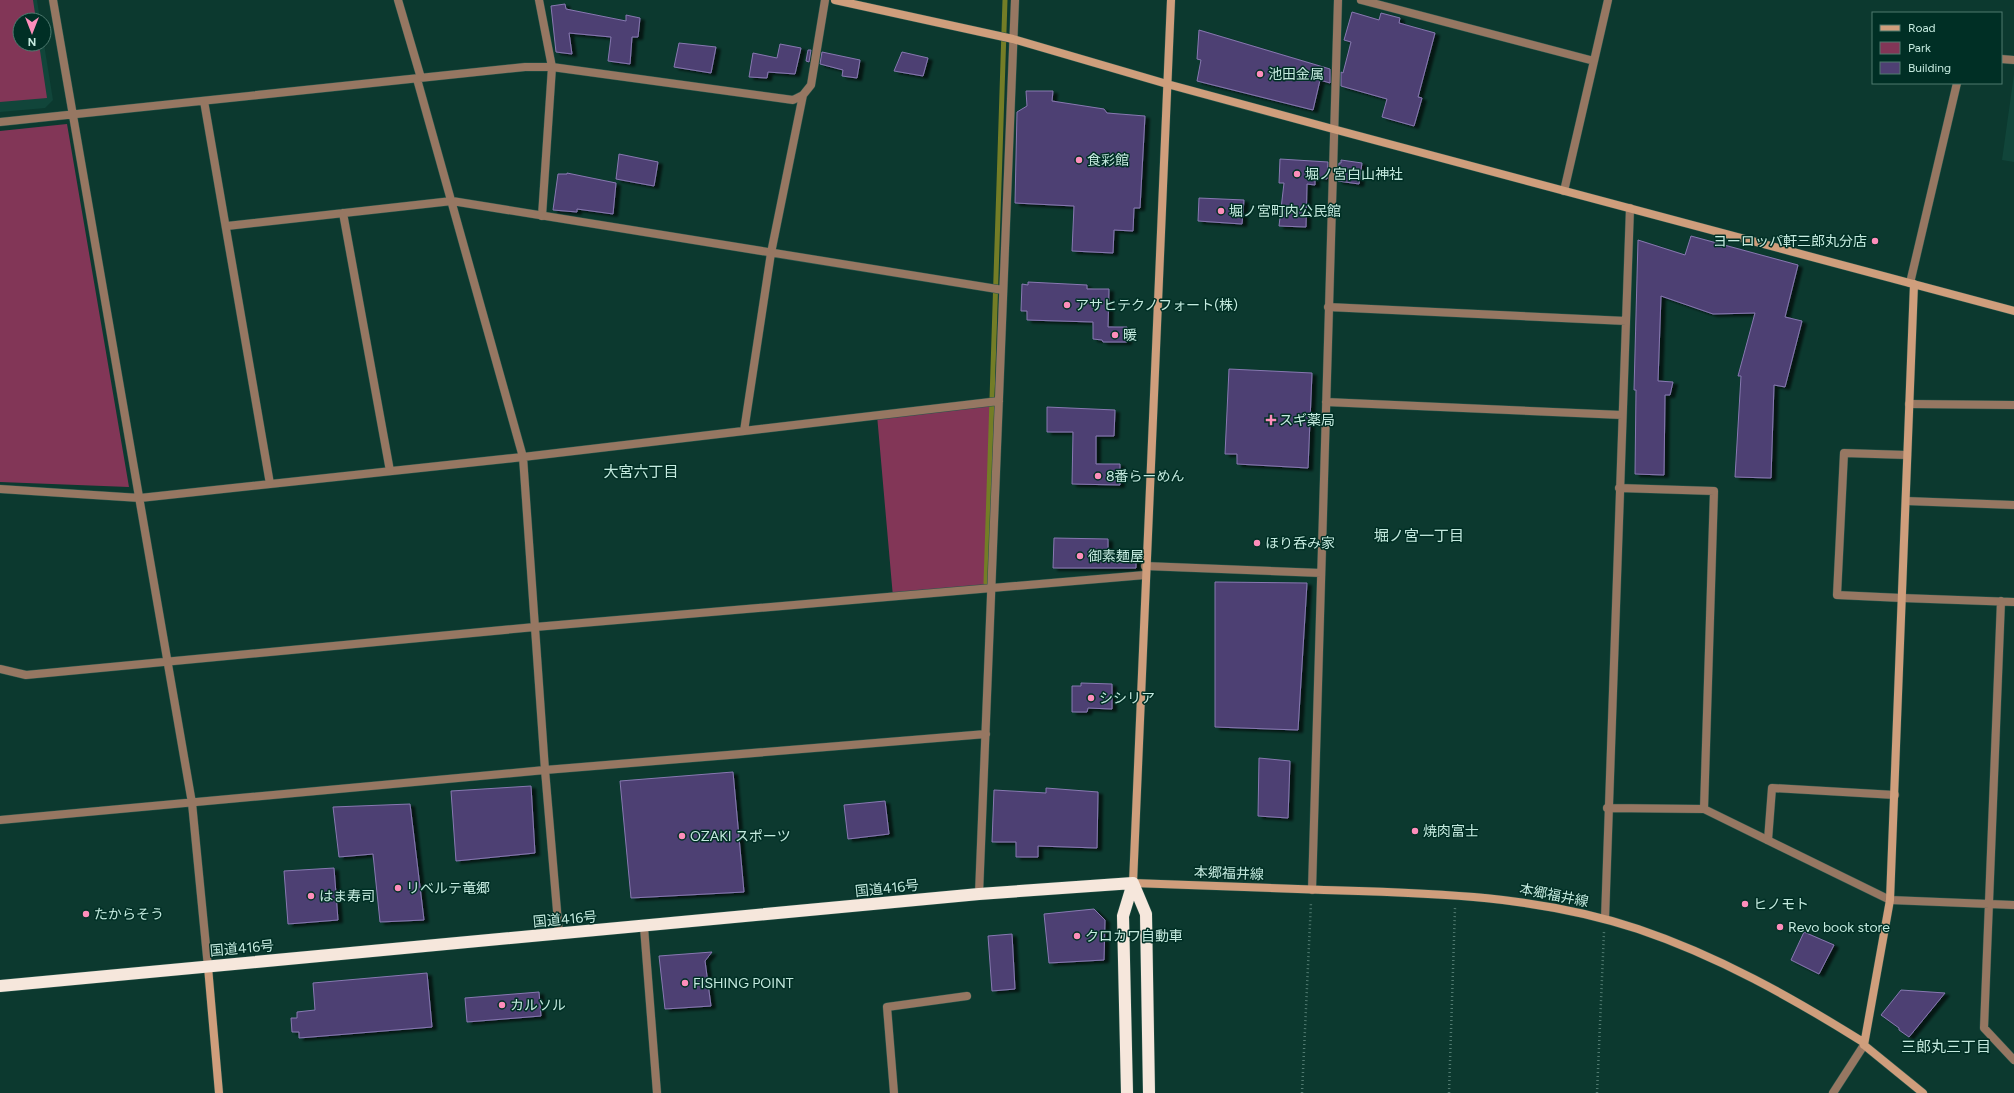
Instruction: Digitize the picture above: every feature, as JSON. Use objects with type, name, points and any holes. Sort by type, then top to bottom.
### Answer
[{"type":"highway","name":"国道416号","points":[[0,986],[644,927],[980,894],[1133,883]]},
{"type":"highway","points":[[1127,1093],[1124,916],[1133,883]]},
{"type":"highway","points":[[1133,883],[1146,914],[1149,1093]]},
{"type":"street","points":[[53,0],[192,803],[219,1093]]},
{"type":"street","points":[[398,0],[523,457],[545,770],[559,934]]},
{"type":"street","points":[[539,0],[552,67],[542,216]]},
{"type":"street","points":[[0,122],[525,67],[552,67],[793,100],[803,95],[811,85],[825,0]]},
{"type":"street","points":[[835,0],[1013,39],[1167,84],[2014,311]]},
{"type":"street","points":[[980,894],[1015,0]]},
{"type":"street","points":[[1133,883],[1145,571],[1171,0]]},
{"type":"street","points":[[1312,890],[1333,129],[1338,0]]},
{"type":"street","points":[[1361,0],[1594,61]]},
{"type":"street","points":[[1564,191],[1608,0]]},
{"type":"street","points":[[2002,59],[2014,60]]},
{"type":"street","points":[[1833,1093],[1864,1045],[1890,900],[1906,501],[1912,283],[1957,84]]},
{"type":"street","points":[[744,431],[771,253],[803,95]]},
{"type":"street","points":[[204,101],[227,226],[270,484]]},
{"type":"street","points":[[227,226],[452,201],[1003,290]]},
{"type":"street","points":[[1604,919],[1630,208]]},
{"type":"street","points":[[343,213],[390,471]]},
{"type":"street","points":[[1328,307],[1626,321]]},
{"type":"street","points":[[0,489],[140,498],[523,457],[999,401]]},
{"type":"street","points":[[1326,402],[1622,414]]},
{"type":"street","points":[[1909,404],[2014,405]]},
{"type":"street","points":[[1907,455],[1844,453],[1837,595],[2014,602]]},
{"type":"street","points":[[1619,488],[1714,491],[1704,809]]},
{"type":"street","points":[[1906,501],[2014,505]]},
{"type":"street","points":[[0,670],[26,675],[535,627],[992,588],[1145,571],[1321,573]]},
{"type":"street","points":[[2001,601],[1984,1028],[2014,1060]]},
{"type":"street","points":[[0,820],[545,770],[986,734]]},
{"type":"street","points":[[1768,840],[1772,788],[1895,795]]},
{"type":"street","points":[[1607,808],[1704,809],[1890,900],[2014,905]]},
{"type":"street","name":"本郷福井線","points":[[1133,883],[1455,894],[1563,909],[1604,919],[1670,940],[1716,960],[1819,1015],[1863,1042],[1864,1045],[1923,1093]]},
{"type":"street","points":[[644,927],[657,1093]]},
{"type":"street","points":[[894,1093],[887,1006],[967,996]]},
{"type":"path","points":[[1302,1093],[1312,890]]},
{"type":"path","points":[[1449,1093],[1455,894]]},
{"type":"path","points":[[1597,1093],[1604,919]]},
{"type":"shaded area","points":[[0,0],[37,0],[39,12],[12,12],[12,52],[45,52],[53,100],[45,108],[0,112]]},
{"type":"shaded area","points":[[2014,74],[2014,162],[2002,160]]},
{"type":"green space","points":[[0,0],[33,0],[35,12],[12,12],[12,52],[40,52],[47,98],[0,102]]},
{"type":"green space","points":[[67,124],[129,487],[0,482],[0,131]]},
{"type":"green space","points":[[999,401],[992,588],[893,597],[877,415]]},
{"type":"building","points":[[565,4],[566,9],[626,21],[626,15],[640,18],[638,37],[632,37],[630,64],[608,61],[611,37],[569,33],[572,54],[556,52],[551,6]]},
{"type":"building","points":[[1352,12],[1379,20],[1381,13],[1400,18],[1399,23],[1435,33],[1418,97],[1422,98],[1414,126],[1382,117],[1387,99],[1341,86],[1341,72],[1343,73],[1351,42],[1344,40]]},
{"type":"building","name":"池田金属","points":[[1199,30],[1330,69],[1330,83],[1320,80],[1313,110],[1197,81],[1201,60],[1197,59]]},
{"type":"building","points":[[679,43],[716,47],[711,73],[674,67]]},
{"type":"building","points":[[780,44],[801,48],[795,74],[768,72],[767,78],[749,77],[753,53],[777,58]]},
{"type":"building","points":[[808,50],[811,50],[809,62],[806,61]]},
{"type":"building","points":[[822,52],[860,60],[857,78],[842,76],[843,70],[820,64]]},
{"type":"building","points":[[902,52],[928,58],[923,76],[894,71]]},
{"type":"building","name":"食彩館","points":[[1026,91],[1053,91],[1052,101],[1104,109],[1107,113],[1145,116],[1140,208],[1134,208],[1133,231],[1114,230],[1113,253],[1072,251],[1074,206],[1015,203],[1017,112],[1027,106]]},
{"type":"building","points":[[619,154],[658,162],[654,186],[616,179]]},
{"type":"building","points":[[1280,159],[1328,162],[1327,179],[1315,177],[1315,185],[1307,184],[1306,227],[1279,226],[1284,183],[1279,183]]},
{"type":"building","points":[[1341,160],[1362,163],[1359,184],[1338,181],[1339,163],[1341,163]]},
{"type":"building","points":[[567,173],[616,183],[613,214],[577,209],[577,212],[553,210],[558,174]]},
{"type":"building","name":"堀ノ宮町内公民館","points":[[1199,198],[1244,200],[1242,224],[1198,221]]},
{"type":"building","points":[[1691,236],[1798,265],[1785,317],[1802,321],[1785,387],[1774,385],[1771,478],[1735,477],[1741,376],[1738,376],[1755,313],[1713,314],[1661,296],[1658,381],[1673,382],[1670,395],[1665,395],[1664,475],[1635,474],[1636,390],[1634,390],[1638,240],[1685,255]]},
{"type":"building","points":[[1028,282],[1087,285],[1087,289],[1109,289],[1108,327],[1127,327],[1127,342],[1103,342],[1102,340],[1093,339],[1093,322],[1027,320],[1027,311],[1021,311],[1022,284],[1028,285]]},
{"type":"building","points":[[1229,369],[1312,373],[1308,468],[1237,464],[1237,454],[1225,454]]},
{"type":"building","points":[[1047,407],[1115,410],[1114,436],[1096,436],[1096,464],[1120,464],[1120,485],[1072,484],[1073,432],[1047,432]]},
{"type":"building","points":[[1054,538],[1108,539],[1108,556],[1136,560],[1136,568],[1053,568]]},
{"type":"building","points":[[1215,582],[1307,583],[1298,730],[1215,727]]},
{"type":"building","points":[[1081,683],[1112,684],[1112,709],[1088,708],[1087,712],[1072,712],[1072,686],[1081,686]]},
{"type":"building","points":[[1259,758],[1290,761],[1288,818],[1258,816]]},
{"type":"building","name":"OZAKI スポーツ","points":[[733,772],[744,892],[631,898],[620,781]]},
{"type":"building","points":[[531,786],[535,853],[456,861],[451,791]]},
{"type":"building","points":[[1046,788],[1098,792],[1097,848],[1038,846],[1038,857],[1016,857],[1016,842],[992,842],[994,790],[1046,793]]},
{"type":"building","points":[[885,801],[889,834],[848,839],[844,805]]},
{"type":"building","name":"リベルテ竜郷","points":[[410,804],[424,920],[380,922],[373,854],[339,857],[333,807]]},
{"type":"building","name":"はま寿司","points":[[334,868],[338,920],[288,924],[284,871]]},
{"type":"building","points":[[1094,909],[1105,920],[1104,960],[1049,963],[1044,914]]},
{"type":"building","points":[[1804,932],[1834,945],[1819,974],[1791,960]]},
{"type":"building","points":[[1012,934],[1015,989],[992,991],[988,936]]},
{"type":"building","points":[[712,952],[705,961],[711,1006],[665,1009],[659,956]]},
{"type":"building","points":[[427,973],[432,1027],[299,1038],[299,1032],[292,1032],[291,1018],[297,1018],[297,1012],[315,1010],[313,983]]},
{"type":"building","points":[[1901,990],[1945,993],[1909,1037],[1881,1015]]},
{"type":"building","points":[[539,992],[541,1016],[467,1022],[465,998]]},
{"type":"waterway","points":[[986,583],[1005,0]]},
{"type":"place","name":"池田金属","points":[[1260,74]]},
{"type":"place","name":"食彩館","points":[[1079,160]]},
{"type":"place","name":"堀ノ宮白山神社","points":[[1297,174]]},
{"type":"place","name":"堀ノ宮町内公民館","points":[[1221,211]]},
{"type":"place","name":"ヨーロッパ軒三郎丸分店","points":[[1875,241]]},
{"type":"place","name":"アサヒテクノフォート(株)","points":[[1067,305]]},
{"type":"place","name":"暖","points":[[1115,335]]},
{"type":"place","name":"スギ薬局","points":[[1271,420]]},
{"type":"place","name":"8番らーめん","points":[[1098,476]]},
{"type":"place","name":"ほり呑み家","points":[[1257,543]]},
{"type":"place","name":"御素麺屋","points":[[1080,556]]},
{"type":"place","name":"シシリア","points":[[1091,698]]},
{"type":"place","name":"焼肉富士","points":[[1415,831]]},
{"type":"place","name":"OZAKI スポーツ","points":[[682,836]]},
{"type":"place","name":"リベルテ竜郷","points":[[398,888]]},
{"type":"place","name":"はま寿司","points":[[311,896]]},
{"type":"place","name":"ヒノモト","points":[[1745,904]]},
{"type":"place","name":"たからそう","points":[[86,914]]},
{"type":"place","name":"Revo book store","points":[[1780,927]]},
{"type":"place","name":"クロカワ自動車","points":[[1077,936]]},
{"type":"place","name":"FISHING POINT","points":[[685,983]]},
{"type":"place","name":"カルソル","points":[[502,1005]]},
{"type":"district","name":"大宮六丁目","points":[[641,472]]},
{"type":"district","name":"堀ノ宮一丁目","points":[[1419,536]]},
{"type":"district","name":"三郎丸三丁目","points":[[1946,1047]]}]
